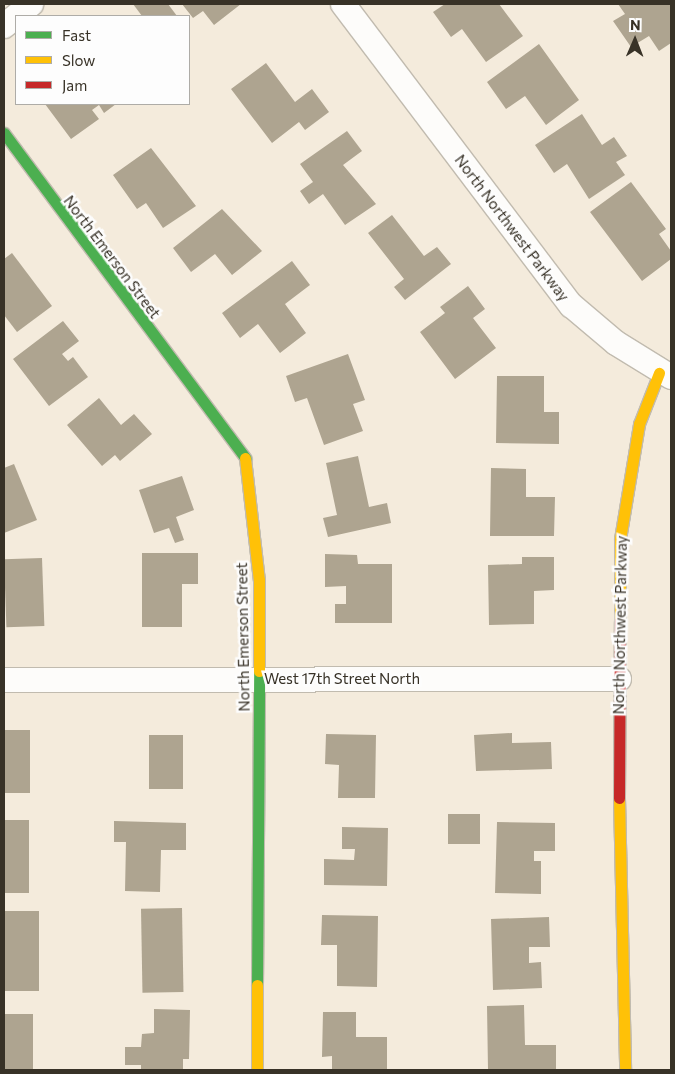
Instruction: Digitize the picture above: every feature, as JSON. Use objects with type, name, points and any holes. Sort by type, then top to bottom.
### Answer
[{"type":"street","points":[[18,15],[31,4]]},
{"type":"street","name":"North Northwest Parkway","points":[[343,4],[571,305],[665,375],[639,424],[620,539],[625,1070]]},
{"type":"street","points":[[4,26],[15,17]]},
{"type":"street","name":"North Emerson Street","points":[[4,133],[245,457],[259,580],[257,1070]]},
{"type":"street","name":"West 17th Street North","points":[[4,680],[620,679]]},
{"type":"building","points":[[133,4],[168,4],[176,15],[141,15]]},
{"type":"building","points":[[182,4],[241,4],[214,25],[203,11],[193,18]]},
{"type":"building","points":[[445,4],[499,4],[523,36],[486,62],[462,29],[451,37],[433,12]]},
{"type":"building","points":[[618,4],[671,4],[671,43],[659,51],[649,36],[631,47],[613,21],[625,14]]},
{"type":"building","points":[[539,44],[579,100],[546,125],[525,96],[506,109],[487,82]]},
{"type":"building","points":[[266,63],[295,102],[312,89],[329,112],[305,130],[299,122],[272,143],[231,89]]},
{"type":"building","points":[[46,105],[99,105],[92,110],[99,119],[71,139]]},
{"type":"building","points":[[99,105],[115,105],[104,113]]},
{"type":"building","points":[[582,114],[602,145],[614,137],[627,156],[616,162],[625,175],[589,199],[567,164],[554,173],[535,145]]},
{"type":"building","points":[[347,131],[362,151],[343,165],[376,204],[345,225],[323,194],[309,204],[300,191],[313,182],[300,164]]},
{"type":"building","points":[[151,148],[196,206],[163,228],[146,203],[137,209],[113,175]]},
{"type":"building","points":[[631,182],[666,229],[659,234],[671,251],[671,259],[642,281],[590,212]]},
{"type":"building","points":[[222,209],[262,251],[232,275],[215,254],[191,272],[173,248]]},
{"type":"building","points":[[392,215],[424,256],[437,247],[451,264],[405,300],[394,287],[404,279],[368,233]]},
{"type":"building","points":[[12,253],[52,306],[17,332],[4,315],[4,259]]},
{"type":"building","points":[[292,261],[310,285],[285,304],[306,333],[280,353],[258,324],[240,338],[222,313]]},
{"type":"building","points":[[468,286],[485,309],[473,318],[496,348],[455,379],[420,332],[445,313],[440,307]]},
{"type":"building","points":[[63,321],[79,341],[62,354],[68,361],[73,357],[88,377],[49,406],[13,359]]},
{"type":"building","points":[[348,354],[365,400],[353,404],[363,431],[324,445],[307,398],[295,402],[286,376]]},
{"type":"building","points":[[497,376],[544,376],[544,412],[559,412],[559,444],[496,443]]},
{"type":"building","points":[[99,398],[121,425],[134,414],[152,434],[120,461],[115,455],[102,466],[67,425]]},
{"type":"building","points":[[358,456],[369,507],[387,503],[391,523],[328,537],[323,518],[337,515],[326,463]]},
{"type":"building","points":[[14,464],[37,520],[4,533],[4,468]]},
{"type":"building","points":[[491,468],[526,469],[526,497],[555,497],[554,536],[490,536]]},
{"type":"building","points":[[182,476],[194,510],[176,517],[184,540],[175,543],[169,528],[154,533],[139,490]]},
{"type":"building","points":[[142,553],[198,553],[198,584],[182,584],[182,627],[142,627]]},
{"type":"building","points":[[325,554],[357,555],[358,564],[392,564],[392,623],[335,623],[335,604],[346,604],[346,586],[325,587]]},
{"type":"building","points":[[522,557],[554,557],[554,590],[534,591],[534,624],[489,625],[488,565],[522,564]]},
{"type":"building","points":[[42,558],[44,626],[6,627],[4,559]]},
{"type":"building","points":[[4,730],[30,730],[30,793],[4,793]]},
{"type":"building","points":[[512,733],[512,743],[551,742],[552,769],[476,771],[474,735]]},
{"type":"building","points":[[326,734],[376,735],[375,798],[338,798],[339,765],[325,764]]},
{"type":"building","points":[[149,735],[183,735],[183,789],[149,789]]},
{"type":"building","points":[[448,814],[480,814],[480,844],[448,844]]},
{"type":"building","points":[[4,820],[29,820],[29,893],[4,893]]},
{"type":"building","points":[[114,821],[186,823],[186,850],[161,850],[160,892],[125,891],[126,842],[114,842]]},
{"type":"building","points":[[497,822],[555,823],[555,851],[534,851],[534,861],[541,861],[541,894],[495,893]]},
{"type":"building","points":[[342,827],[388,828],[387,886],[324,885],[324,859],[354,860],[355,849],[342,849]]},
{"type":"building","points":[[182,908],[183,992],[142,993],[141,909]]},
{"type":"building","points":[[4,911],[39,911],[39,991],[4,991]]},
{"type":"building","points":[[322,915],[378,916],[377,987],[337,986],[337,945],[321,945]]},
{"type":"building","points":[[549,917],[550,947],[529,947],[529,963],[541,962],[542,988],[493,990],[491,919]]},
{"type":"building","points":[[524,1005],[525,1045],[556,1045],[556,1070],[488,1070],[487,1006]]},
{"type":"building","points":[[154,1009],[190,1010],[189,1059],[183,1059],[183,1070],[141,1070],[141,1065],[125,1065],[125,1047],[141,1047],[142,1034],[154,1033]]},
{"type":"building","points":[[323,1012],[356,1012],[356,1037],[387,1037],[387,1070],[332,1070],[332,1056],[322,1057]]},
{"type":"building","points":[[4,1014],[33,1014],[33,1070],[4,1070]]},
{"type":"traffic: fast","points":[[4,133],[245,458]]},
{"type":"traffic: fast","points":[[257,985],[259,671]]},
{"type":"traffic: slow","points":[[620,621],[620,539],[639,424],[659,373]]},
{"type":"traffic: slow","points":[[245,458],[259,580],[259,671]]},
{"type":"traffic: slow","points":[[619,798],[625,1070]]},
{"type":"traffic: slow","points":[[257,985],[257,1070]]},
{"type":"traffic: jam","points":[[619,798],[620,621]]}]
